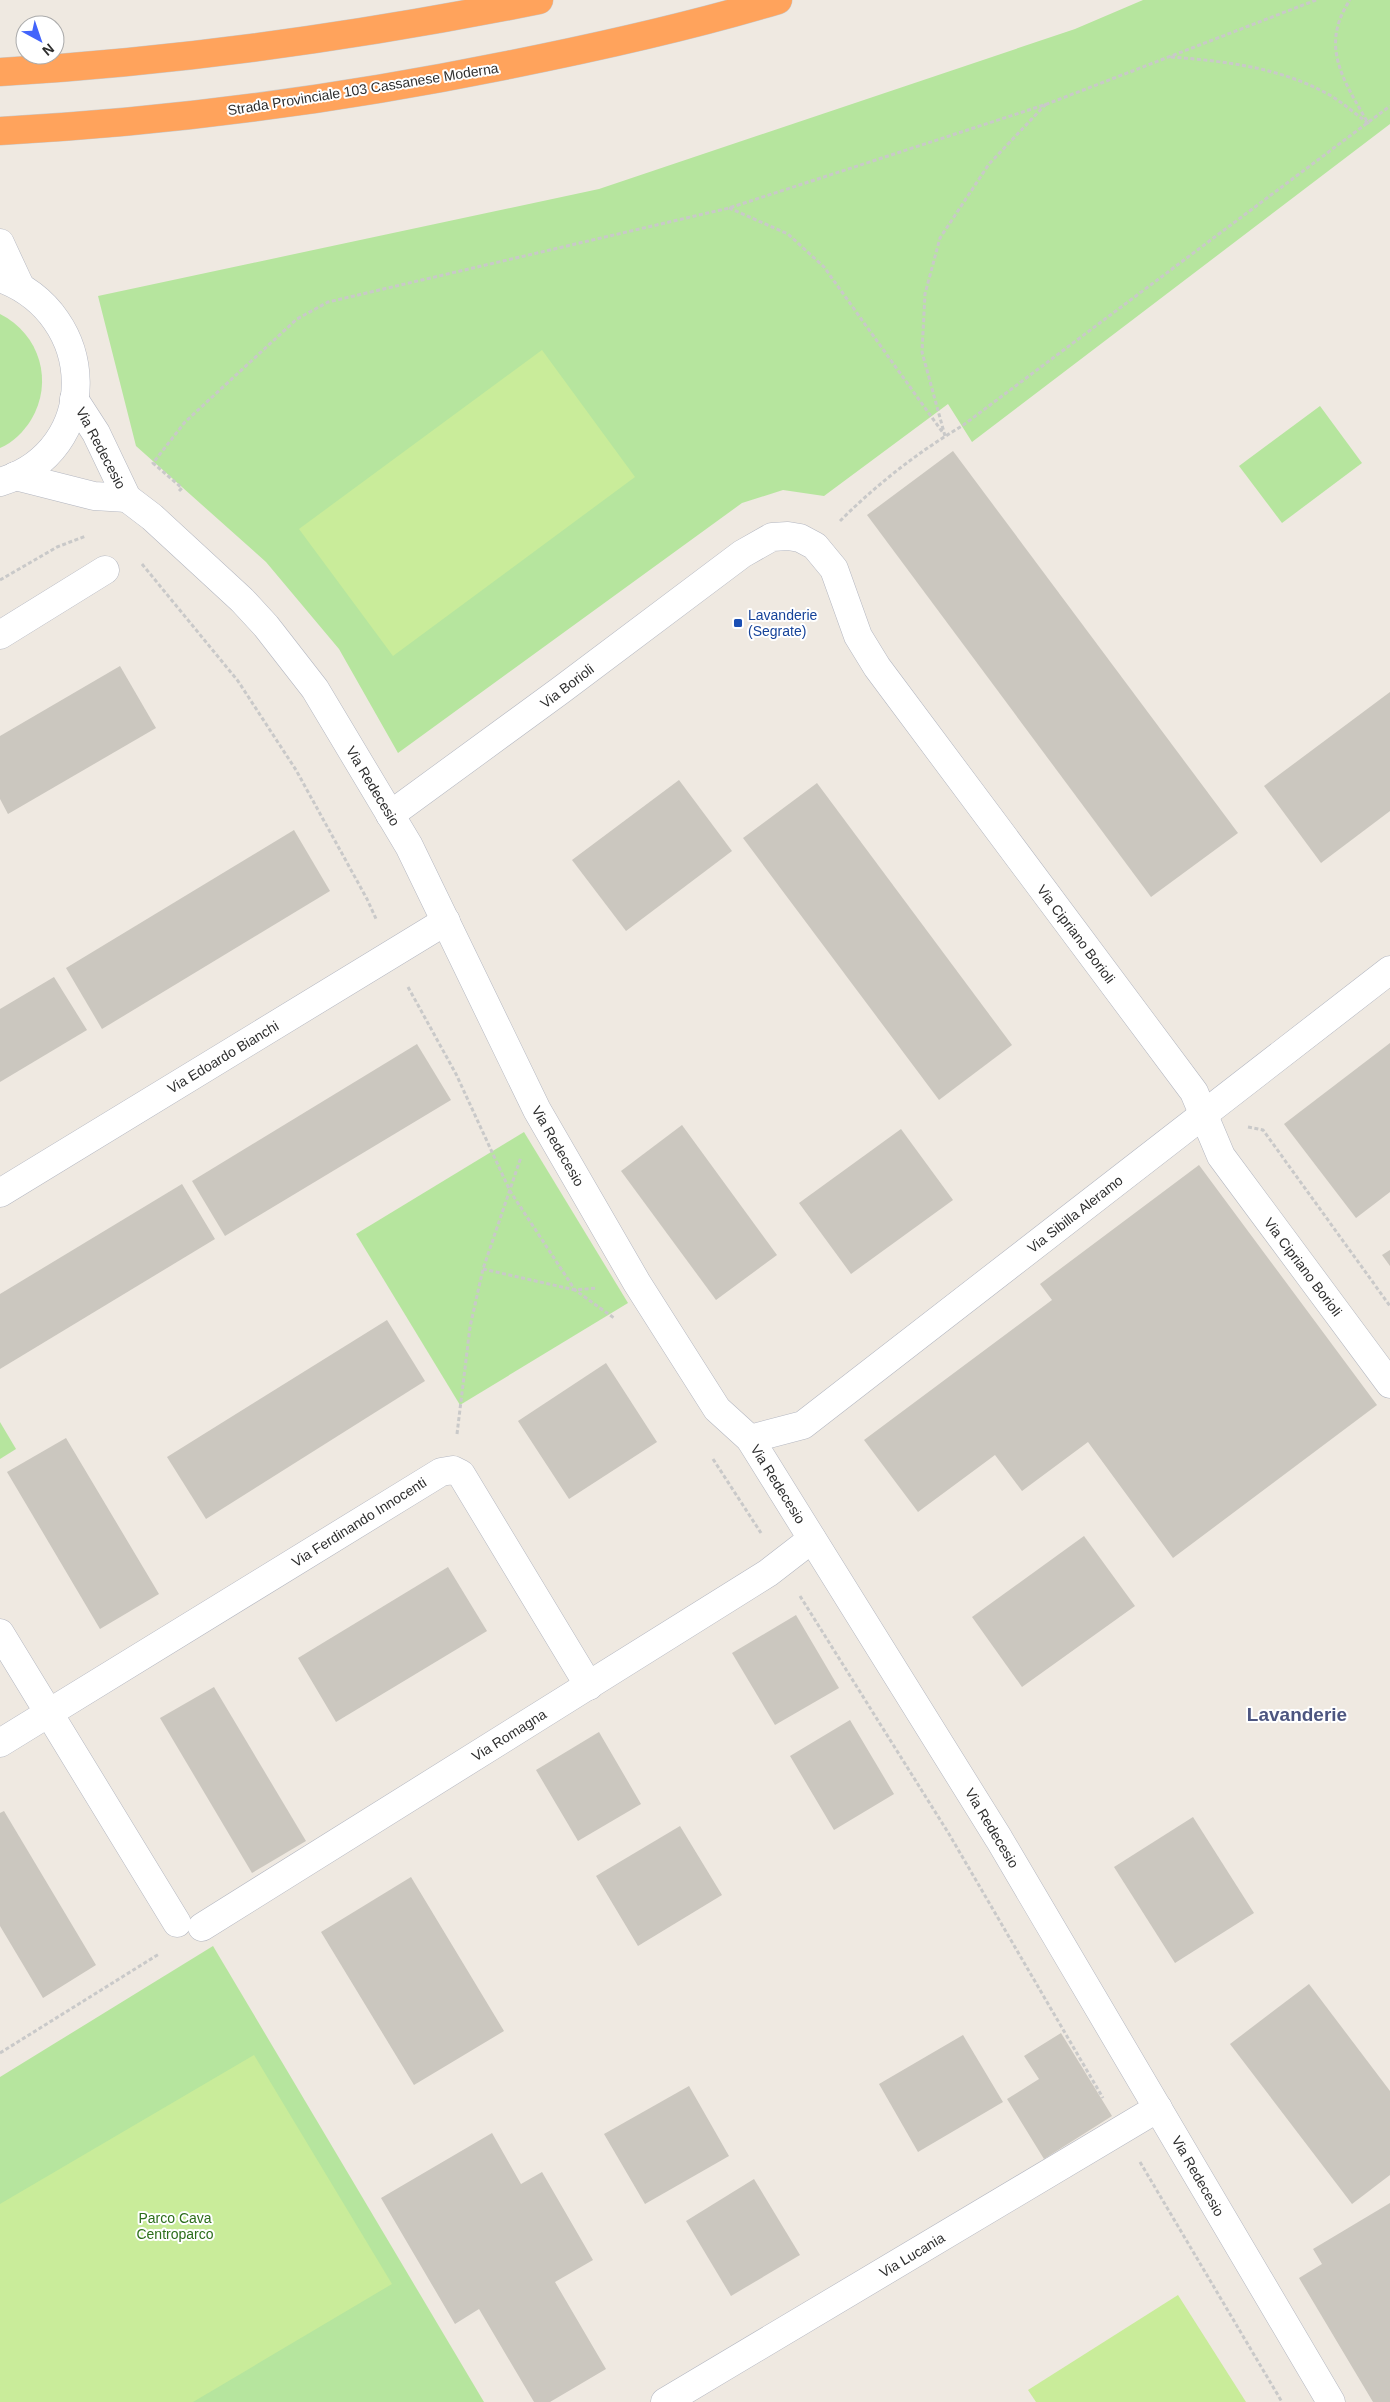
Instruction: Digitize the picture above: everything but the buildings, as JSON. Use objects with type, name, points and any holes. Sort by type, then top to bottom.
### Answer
[{"type":"highway","points":[[0,72],[140,62],[281,46],[421,24],[539,0]]},
{"type":"highway","name":"Strada Provinciale 103 Cassanese Moderna","points":[[0,131],[64,128],[207,114],[421,83],[571,52],[702,21],[778,0]]},
{"type":"street","points":[[0,243],[10,282],[49,309],[63,329],[74,361],[76,380],[74,399],[66,425],[47,453],[8,479]]},
{"type":"street","name":"Via Redecesio","points":[[74,399],[96,433],[127,498],[152,517],[218,577],[266,626],[315,689],[409,846],[537,1110],[637,1283],[717,1409],[750,1439],[999,1839],[1331,2402]]},
{"type":"street","name":"Via Redecesio","points":[[8,479],[94,496],[127,498]]},
{"type":"street","name":"Via Cipriano Borioli","points":[[742,554],[772,537],[788,536],[800,538],[815,546],[834,569],[858,636],[877,667],[1194,1092],[1221,1156],[1390,1384]]},
{"type":"street","name":"Via Borioli","points":[[390,815],[562,690],[742,554]]},
{"type":"street","points":[[0,635],[105,570]]},
{"type":"street","name":"Via Edoardo Bianchi","points":[[0,1193],[446,921]]},
{"type":"street","name":"Via Sibilla Aleramo","points":[[750,1439],[803,1424],[1390,970]]},
{"type":"street","points":[[453,1470],[461,1474],[589,1686]]},
{"type":"street","name":"Via Ferdinando Innocenti","points":[[0,1743],[441,1472],[453,1470]]},
{"type":"street","name":"Via Romagna","points":[[190,1925],[589,1686],[780,1564],[812,1538]]},
{"type":"street","points":[[0,1633],[49,1713],[190,1925]]},
{"type":"street","name":"Via Lucania","points":[[665,2402],[1158,2108]]},
{"type":"path","points":[[153,464],[186,422],[278,336],[297,319],[328,302],[728,208],[1047,104],[1316,0]]},
{"type":"path","points":[[1350,0],[1341,13],[1335,30],[1335,45],[1339,66],[1346,84],[1368,123]]},
{"type":"path","points":[[1169,57],[1228,62],[1294,79],[1326,92],[1368,123]]},
{"type":"path","points":[[945,436],[922,352],[925,294],[940,238],[989,164],[1047,104]]},
{"type":"path","points":[[815,546],[866,496],[1390,106]]},
{"type":"path","points":[[728,208],[788,234],[824,267],[945,436]]},
{"type":"path","points":[[138,561],[238,682],[296,770],[367,899],[390,955],[456,1074],[510,1191],[575,1290],[615,1319]]},
{"type":"path","points":[[453,1470],[470,1327],[483,1269],[537,1110]]},
{"type":"path","points":[[1203,1116],[1263,1130],[1390,1306]]},
{"type":"path","points":[[483,1269],[575,1290],[637,1283]]},
{"type":"path","points":[[710,1454],[949,1834],[1282,2402]]},
{"type":"path","points":[[0,2053],[190,1925]]},
{"type":"green space","points":[[1143,0],[1390,0],[1390,124],[972,442],[948,404],[824,496],[783,490],[742,503],[398,753],[339,649],[266,562],[136,446],[98,296],[599,189],[1075,29]]},
{"type":"green space","points":[[0,314],[14,323],[25,334],[39,360],[42,375],[38,405],[31,420],[18,436],[0,448]]},
{"type":"green space","points":[[542,350],[635,477],[393,656],[299,529]]},
{"type":"green space","points":[[1320,406],[1362,463],[1282,523],[1239,466]]},
{"type":"green space","points":[[524,1132],[628,1303],[460,1405],[356,1234]]},
{"type":"green space","points":[[0,1422],[16,1449],[0,1459]]},
{"type":"green space","name":"Parco Cava Centroparco","points":[[213,1946],[484,2402],[0,2402],[0,2077]]},
{"type":"green space","name":"Parco Cava Centroparco","points":[[254,2055],[392,2284],[193,2402],[0,2402],[0,2204]]},
{"type":"green space","points":[[1178,2295],[1246,2402],[1036,2402],[1028,2390]]},
{"type":"place","name":"Lavanderie (Segrate)","points":[[738,623]]},
{"type":"district","name":"Lavanderie","points":[[1297,1714]]}]
